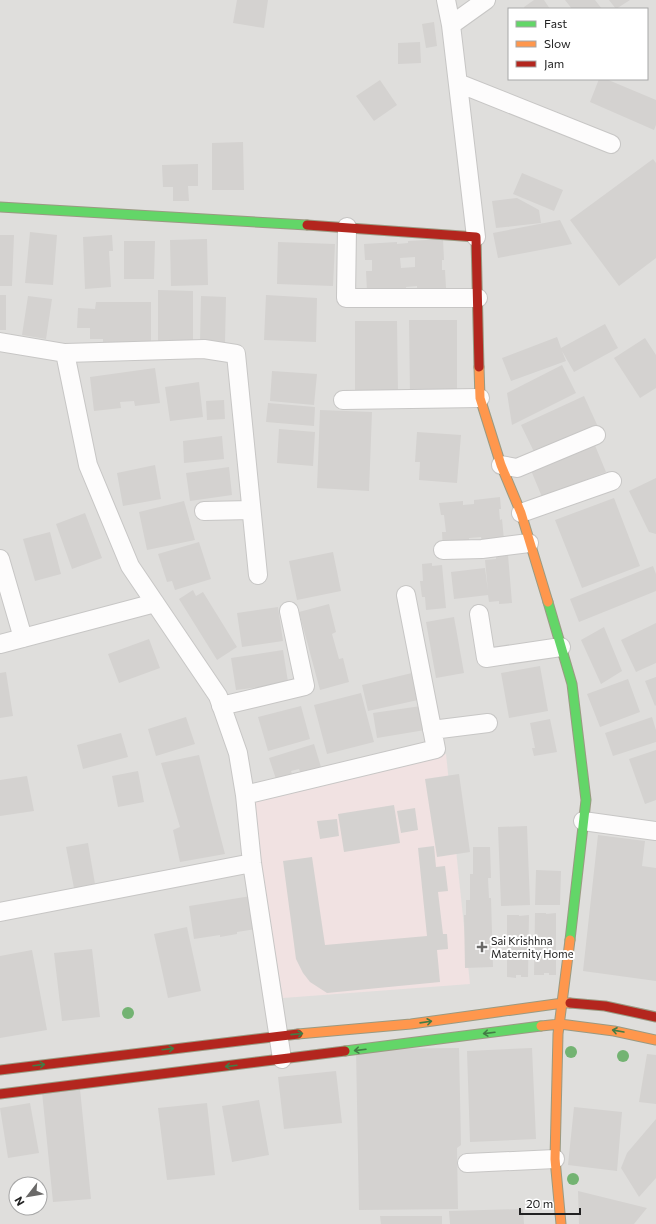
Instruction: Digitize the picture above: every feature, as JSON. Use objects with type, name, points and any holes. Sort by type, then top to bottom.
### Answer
[{"type":"street","points":[[446,0],[451,25],[476,237],[480,398],[501,464],[521,513],[573,691],[586,800],[563,1003],[558,1034],[555,1159],[561,1224]]},
{"type":"street","points":[[451,25],[486,0]]},
{"type":"street","points":[[458,83],[611,144]]},
{"type":"street","points":[[0,207],[347,227],[476,237]]},
{"type":"street","points":[[347,227],[346,298],[478,298]]},
{"type":"street","points":[[0,342],[64,353],[204,349],[236,354],[258,575]]},
{"type":"street","points":[[64,353],[88,465],[130,566],[218,696],[238,753],[245,795],[252,863],[282,1059]]},
{"type":"street","points":[[343,400],[480,398]]},
{"type":"street","points":[[501,464],[517,468],[596,435]]},
{"type":"street","points":[[521,513],[612,481]]},
{"type":"street","points":[[204,511],[251,510]]},
{"type":"street","points":[[443,550],[482,549],[529,543]]},
{"type":"street","points":[[0,559],[23,638]]},
{"type":"street","points":[[245,795],[436,749],[406,595]]},
{"type":"street","points":[[0,644],[155,603]]},
{"type":"street","points":[[221,706],[306,686],[289,610]]},
{"type":"street","points":[[479,614],[486,658],[561,647]]},
{"type":"street","points":[[432,730],[488,723]]},
{"type":"street","points":[[583,820],[656,831]]},
{"type":"street","points":[[0,912],[252,863]]},
{"type":"street","points":[[0,1070],[279,1036],[411,1024],[563,1003],[604,1006],[656,1017]]},
{"type":"street","points":[[0,1094],[560,1024],[614,1031],[656,1040]]},
{"type":"street","points":[[467,1163],[555,1159]]},
{"type":"shaded area","points":[[0,0],[656,0],[656,1224],[0,1224]]},
{"type":"shaded area","points":[[446,754],[470,984],[283,998],[249,798]]},
{"type":"building","points":[[237,0],[268,0],[264,28],[233,23]]},
{"type":"building","points":[[534,0],[544,0],[549,8],[524,8]]},
{"type":"building","points":[[565,0],[595,0],[601,8],[571,8]]},
{"type":"building","points":[[609,0],[630,0],[618,8],[615,8]]},
{"type":"building","points":[[434,22],[437,46],[426,48],[422,24]]},
{"type":"building","points":[[420,42],[421,63],[398,64],[398,43]]},
{"type":"building","points":[[380,80],[397,105],[374,121],[356,96]]},
{"type":"building","points":[[599,80],[608,80],[656,100],[656,125],[654,130],[590,102]]},
{"type":"building","points":[[243,142],[244,190],[212,190],[212,143]]},
{"type":"building","points":[[653,159],[656,163],[656,258],[619,286],[570,220]]},
{"type":"building","points":[[198,164],[198,186],[188,186],[189,201],[173,201],[173,187],[163,187],[162,165]]},
{"type":"building","points":[[522,173],[563,190],[554,211],[513,194]]},
{"type":"building","points":[[517,198],[539,210],[541,223],[496,228],[492,201]]},
{"type":"building","points":[[560,220],[572,244],[498,258],[493,233]]},
{"type":"building","points":[[30,232],[57,235],[53,285],[25,283]]},
{"type":"building","points":[[0,235],[14,235],[12,286],[0,286]]},
{"type":"building","points":[[112,235],[113,251],[109,251],[111,287],[85,289],[83,237]]},
{"type":"building","points":[[207,239],[208,285],[171,286],[170,240]]},
{"type":"building","points":[[443,239],[444,260],[442,260],[442,270],[445,270],[446,288],[417,290],[417,286],[406,287],[406,290],[367,292],[366,271],[372,271],[372,260],[365,260],[364,244],[397,242],[397,244],[408,243],[408,241]],"holes":[[[415,257],[415,267],[401,268],[400,258]]]},
{"type":"building","points":[[124,241],[155,241],[154,279],[124,279]]},
{"type":"building","points":[[278,242],[335,244],[333,286],[277,284]]},
{"type":"building","points":[[158,290],[193,291],[193,343],[158,343]]},
{"type":"building","points":[[0,295],[6,295],[6,330],[0,330]]},
{"type":"building","points":[[266,295],[317,298],[316,342],[264,340]]},
{"type":"building","points":[[28,296],[52,299],[46,339],[22,335]]},
{"type":"building","points":[[201,296],[226,297],[225,343],[200,343]]},
{"type":"building","points":[[96,302],[151,302],[151,343],[103,343],[103,339],[90,339],[90,328],[77,328],[78,308],[95,309]]},
{"type":"building","points":[[409,320],[457,320],[457,395],[410,395]]},
{"type":"building","points":[[355,321],[397,321],[398,393],[355,393]]},
{"type":"building","points":[[605,324],[618,348],[574,372],[562,351],[566,361],[511,381],[502,358],[557,337],[561,348]]},
{"type":"building","points":[[645,338],[656,355],[656,388],[640,398],[614,358]]},
{"type":"building","points":[[562,365],[576,393],[512,425],[507,393]]},
{"type":"building","points":[[155,368],[160,403],[135,406],[134,401],[120,402],[121,408],[94,411],[90,377]]},
{"type":"building","points":[[272,371],[317,374],[314,405],[270,401]]},
{"type":"building","points":[[199,382],[203,417],[170,421],[165,387]]},
{"type":"building","points":[[584,396],[599,429],[537,458],[521,425]]},
{"type":"building","points":[[224,400],[225,419],[207,420],[206,401]]},
{"type":"building","points":[[268,403],[315,407],[314,426],[266,422]]},
{"type":"building","points":[[320,410],[372,412],[369,491],[317,488]]},
{"type":"building","points":[[279,429],[315,432],[313,466],[277,463]]},
{"type":"building","points":[[417,432],[461,435],[457,483],[419,480],[420,462],[415,462]]},
{"type":"building","points":[[222,436],[224,459],[184,463],[183,441]]},
{"type":"building","points":[[594,443],[606,472],[542,497],[530,468]]},
{"type":"building","points":[[155,465],[161,499],[123,506],[117,473]]},
{"type":"building","points":[[229,467],[232,495],[190,501],[186,473]]},
{"type":"building","points":[[656,478],[656,534],[649,532],[629,491]]},
{"type":"building","points":[[500,497],[500,520],[502,519],[504,540],[482,542],[481,537],[469,538],[469,543],[443,550],[442,532],[446,532],[444,515],[441,515],[439,503],[463,501],[463,505],[474,504],[474,500]]},
{"type":"building","points":[[614,498],[640,566],[582,588],[555,520]]},
{"type":"building","points":[[184,501],[195,540],[147,550],[139,512]]},
{"type":"building","points":[[85,513],[102,558],[72,569],[56,524]]},
{"type":"building","points":[[50,532],[61,574],[35,581],[23,539]]},
{"type":"building","points":[[199,542],[211,579],[175,590],[172,581],[167,582],[158,554]]},
{"type":"building","points":[[333,552],[341,591],[297,600],[289,561]]},
{"type":"building","points":[[508,555],[512,603],[499,604],[499,601],[489,602],[488,595],[454,599],[451,572],[485,568],[488,591],[485,560],[496,559],[496,556]]},
{"type":"building","points":[[432,563],[432,566],[442,565],[446,608],[426,610],[425,597],[422,597],[420,581],[423,581],[422,564]]},
{"type":"building","points":[[653,566],[656,574],[656,591],[579,622],[570,599]]},
{"type":"building","points":[[193,590],[196,596],[203,592],[237,647],[217,660],[179,599]]},
{"type":"building","points":[[329,604],[336,632],[332,634],[339,659],[343,658],[349,682],[320,690],[299,612]]},
{"type":"building","points":[[278,607],[283,641],[242,647],[237,613]]},
{"type":"building","points":[[454,617],[464,673],[436,678],[426,622]]},
{"type":"building","points":[[656,623],[656,663],[636,672],[621,640]]},
{"type":"building","points":[[604,627],[622,671],[601,684],[581,640]]},
{"type":"building","points":[[149,639],[160,668],[119,683],[108,654]]},
{"type":"building","points":[[283,650],[288,682],[269,685],[270,688],[260,689],[260,687],[236,690],[231,658]]},
{"type":"building","points":[[540,666],[548,711],[509,718],[501,673]]},
{"type":"building","points":[[6,672],[13,716],[0,718],[0,673]]},
{"type":"building","points":[[412,673],[418,700],[368,711],[362,685]]},
{"type":"building","points":[[656,677],[656,705],[655,706],[645,681]]},
{"type":"building","points":[[628,679],[640,712],[600,727],[587,694]]},
{"type":"building","points":[[361,693],[374,742],[327,754],[314,705]]},
{"type":"building","points":[[301,706],[310,739],[268,751],[258,717]]},
{"type":"building","points":[[421,706],[425,730],[377,738],[373,713]]},
{"type":"building","points":[[186,717],[195,744],[156,756],[148,729]]},
{"type":"building","points":[[652,717],[656,730],[656,742],[613,756],[605,733]]},
{"type":"building","points":[[550,719],[557,752],[534,756],[532,748],[535,748],[530,723]]},
{"type":"building","points":[[121,733],[128,757],[83,769],[77,745]]},
{"type":"building","points":[[314,744],[321,767],[301,774],[299,769],[291,771],[293,777],[277,782],[269,758]]},
{"type":"building","points":[[656,750],[656,800],[645,804],[629,759]]},
{"type":"building","points":[[199,755],[225,854],[180,862],[173,830],[180,827],[161,763]]},
{"type":"building","points":[[138,771],[144,802],[118,807],[112,776]]},
{"type":"building","points":[[459,774],[470,852],[437,857],[425,779]]},
{"type":"building","points":[[27,776],[34,811],[0,816],[0,780]]},
{"type":"building","points":[[394,805],[400,843],[344,852],[338,814]]},
{"type":"building","points":[[415,808],[418,830],[401,833],[397,811]]},
{"type":"building","points":[[337,819],[339,836],[320,839],[317,821]]},
{"type":"building","points":[[527,826],[530,905],[501,906],[498,827]]},
{"type":"building","points":[[598,835],[645,841],[642,866],[656,868],[656,981],[583,971]]},
{"type":"building","points":[[88,843],[95,884],[74,888],[66,847]]},
{"type":"building","points":[[434,846],[436,867],[445,866],[448,891],[438,892],[443,934],[447,934],[448,949],[437,950],[440,982],[327,993],[310,982],[303,973],[296,959],[283,861],[312,857],[325,945],[427,936],[418,848]]},
{"type":"building","points":[[473,847],[490,847],[491,878],[488,878],[489,898],[491,898],[493,967],[465,968],[464,915],[466,915],[466,900],[470,900],[470,874],[473,874]]},
{"type":"building","points":[[536,870],[561,871],[560,905],[535,905]]},
{"type":"building","points":[[251,896],[256,929],[220,937],[220,935],[194,939],[189,906]]},
{"type":"building","points":[[535,913],[556,913],[556,975],[544,973],[544,975],[534,975]]},
{"type":"building","points":[[507,915],[529,915],[528,977],[516,975],[516,978],[507,977]]},
{"type":"building","points":[[187,927],[201,991],[168,998],[154,934]]},
{"type":"building","points":[[92,949],[100,1017],[62,1021],[54,953]]},
{"type":"building","points":[[32,950],[47,1030],[0,1038],[0,956]]},
{"type":"building","points":[[459,1048],[461,1145],[457,1148],[458,1209],[359,1210],[356,1049]]},
{"type":"building","points":[[532,1048],[536,1139],[470,1142],[467,1051]]},
{"type":"building","points":[[647,1054],[656,1055],[656,1104],[639,1102]]},
{"type":"building","points":[[336,1071],[342,1123],[284,1129],[278,1077]]},
{"type":"building","points":[[80,1089],[91,1199],[53,1202],[42,1092]]},
{"type":"building","points":[[259,1100],[269,1155],[232,1162],[222,1106]]},
{"type":"building","points":[[30,1103],[39,1153],[8,1158],[0,1108]]},
{"type":"building","points":[[207,1103],[215,1175],[167,1180],[158,1108]]},
{"type":"building","points":[[574,1107],[622,1112],[617,1171],[568,1165]]},
{"type":"building","points":[[656,1119],[656,1178],[639,1197],[621,1168],[627,1153]]},
{"type":"building","points":[[578,1191],[647,1208],[634,1224],[579,1224]]},
{"type":"building","points":[[523,1209],[524,1224],[450,1224],[449,1211]]},
{"type":"building","points":[[380,1216],[442,1216],[442,1224],[381,1224]]},
{"type":"traffic: fast","points":[[0,207],[307,225]]},
{"type":"traffic: fast","points":[[548,602],[572,684],[586,800],[570,940]]},
{"type":"traffic: fast","points":[[345,1051],[541,1026]]},
{"type":"traffic: slow","points":[[479,367],[480,398],[501,465],[521,513],[548,602]]},
{"type":"traffic: slow","points":[[561,1224],[555,1159],[558,1034],[570,940]]},
{"type":"traffic: slow","points":[[298,1034],[411,1024],[570,1003]]},
{"type":"traffic: slow","points":[[541,1026],[560,1024],[614,1031],[656,1040]]},
{"type":"traffic: jam","points":[[307,225],[476,237],[479,367]]},
{"type":"traffic: jam","points":[[570,1003],[605,1006],[656,1017]]},
{"type":"traffic: jam","points":[[0,1070],[298,1034]]},
{"type":"traffic: jam","points":[[0,1094],[345,1051]]},
{"type":"place","name":"Sai Krishhna Maternity Home","points":[[482,947]]}]
